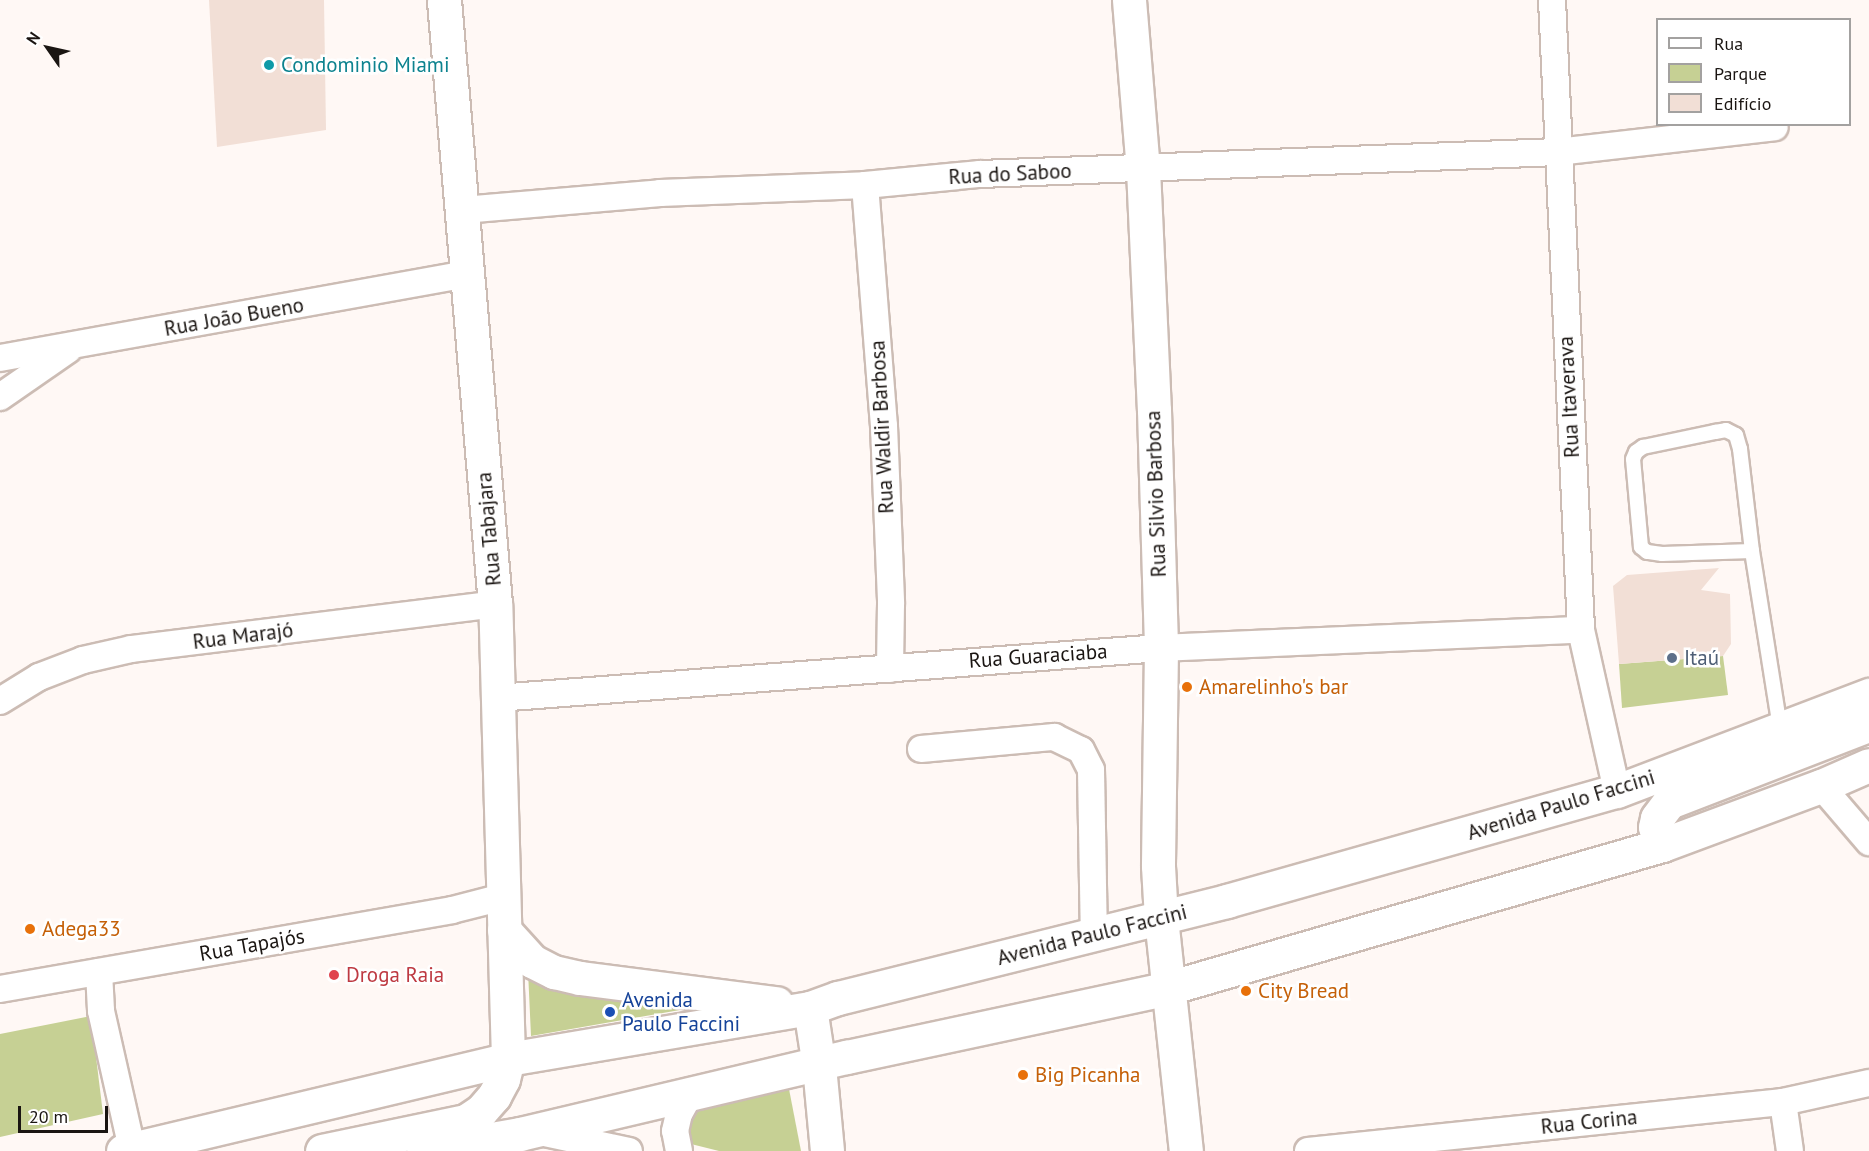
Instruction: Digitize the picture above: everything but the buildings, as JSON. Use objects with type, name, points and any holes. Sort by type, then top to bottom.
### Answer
[{"type":"main road","name":"Rua Tabajara","points":[[444,0],[495,604],[508,1059]]},
{"type":"main road","name":"Rua Silvio Barbosa","points":[[1129,0],[1143,170],[1161,648],[1158,866],[1161,918],[1186,1151]]},
{"type":"main road","name":"Avenida Paulo Faccini","points":[[128,1150],[508,1059],[810,1008],[838,998],[1161,918],[1617,791],[1869,695]]},
{"type":"main road","points":[[1662,845],[1655,827],[1657,818],[1669,802],[1869,725]]},
{"type":"main road","points":[[423,1151],[525,1139],[689,1096],[819,1066],[847,1057],[1168,988],[1662,845],[1821,786],[1869,765]]},
{"type":"main road","points":[[504,930],[532,961],[554,972],[580,978],[810,1008],[819,1066],[827,1151]]},
{"type":"main road","points":[[322,1151],[466,1121],[481,1112],[494,1096],[503,1079],[508,1059]]},
{"type":"street","name":"Rua Itaverava","points":[[1552,0],[1557,152],[1581,630],[1617,791]]},
{"type":"street","name":"Rua do Saboo","points":[[463,210],[660,193],[865,185],[980,174],[1143,170],[1557,152],[1775,127]]},
{"type":"street","name":"Rua Waldir Barbosa","points":[[865,185],[884,426],[891,604],[890,669]]},
{"type":"street","name":"Rua João Bueno","points":[[0,358],[468,274]]},
{"type":"street","points":[[0,397],[74,346]]},
{"type":"street","name":"Rua Marajó","points":[[0,701],[39,677],[83,660],[131,650],[495,604]]},
{"type":"street","name":"Rua Guaraciaba","points":[[497,698],[890,669],[949,662],[1161,648],[1581,630]]},
{"type":"street","points":[[921,749],[1054,737],[1081,750],[1091,770],[1094,935]]},
{"type":"street","points":[[1821,786],[1869,842]]},
{"type":"street","name":"Rua Tapajós","points":[[0,989],[452,910],[503,897]]},
{"type":"street","points":[[99,972],[103,1023],[128,1150]]},
{"type":"street","name":"Rua Corina","points":[[1308,1151],[1783,1102],[1869,1083]]},
{"type":"street","points":[[679,1151],[675,1131],[679,1114],[689,1096]]},
{"type":"street","points":[[1783,1102],[1790,1151]]},
{"type":"street","points":[[525,1139],[629,1151]]},
{"type":"lane","points":[[1752,551],[1662,554],[1647,552],[1641,547],[1633,459],[1636,452],[1643,447],[1726,430],[1736,435],[1740,449],[1752,551],[1780,729]]},
{"type":"green space","points":[[1723,656],[1728,695],[1622,708],[1619,664]]},
{"type":"green space","points":[[528,971],[572,990],[680,1010],[531,1036]]},
{"type":"green space","points":[[91,1016],[103,1114],[0,1137],[0,1034]]},
{"type":"green space","points":[[789,1089],[801,1151],[719,1151],[691,1144],[687,1109]]},
{"type":"place","name":"Condominio Miami","points":[[269,65]]},
{"type":"place","name":"Itaú","points":[[1672,658]]},
{"type":"place","name":"Amarelinho's bar","points":[[1187,687]]},
{"type":"place","name":"Adega33","points":[[30,929]]},
{"type":"place","name":"Droga Raia","points":[[334,975]]},
{"type":"place","name":"City Bread","points":[[1246,991]]},
{"type":"place","name":"Avenida Paulo Faccini","points":[[610,1012]]},
{"type":"place","name":"Big Picanha","points":[[1023,1075]]}]
